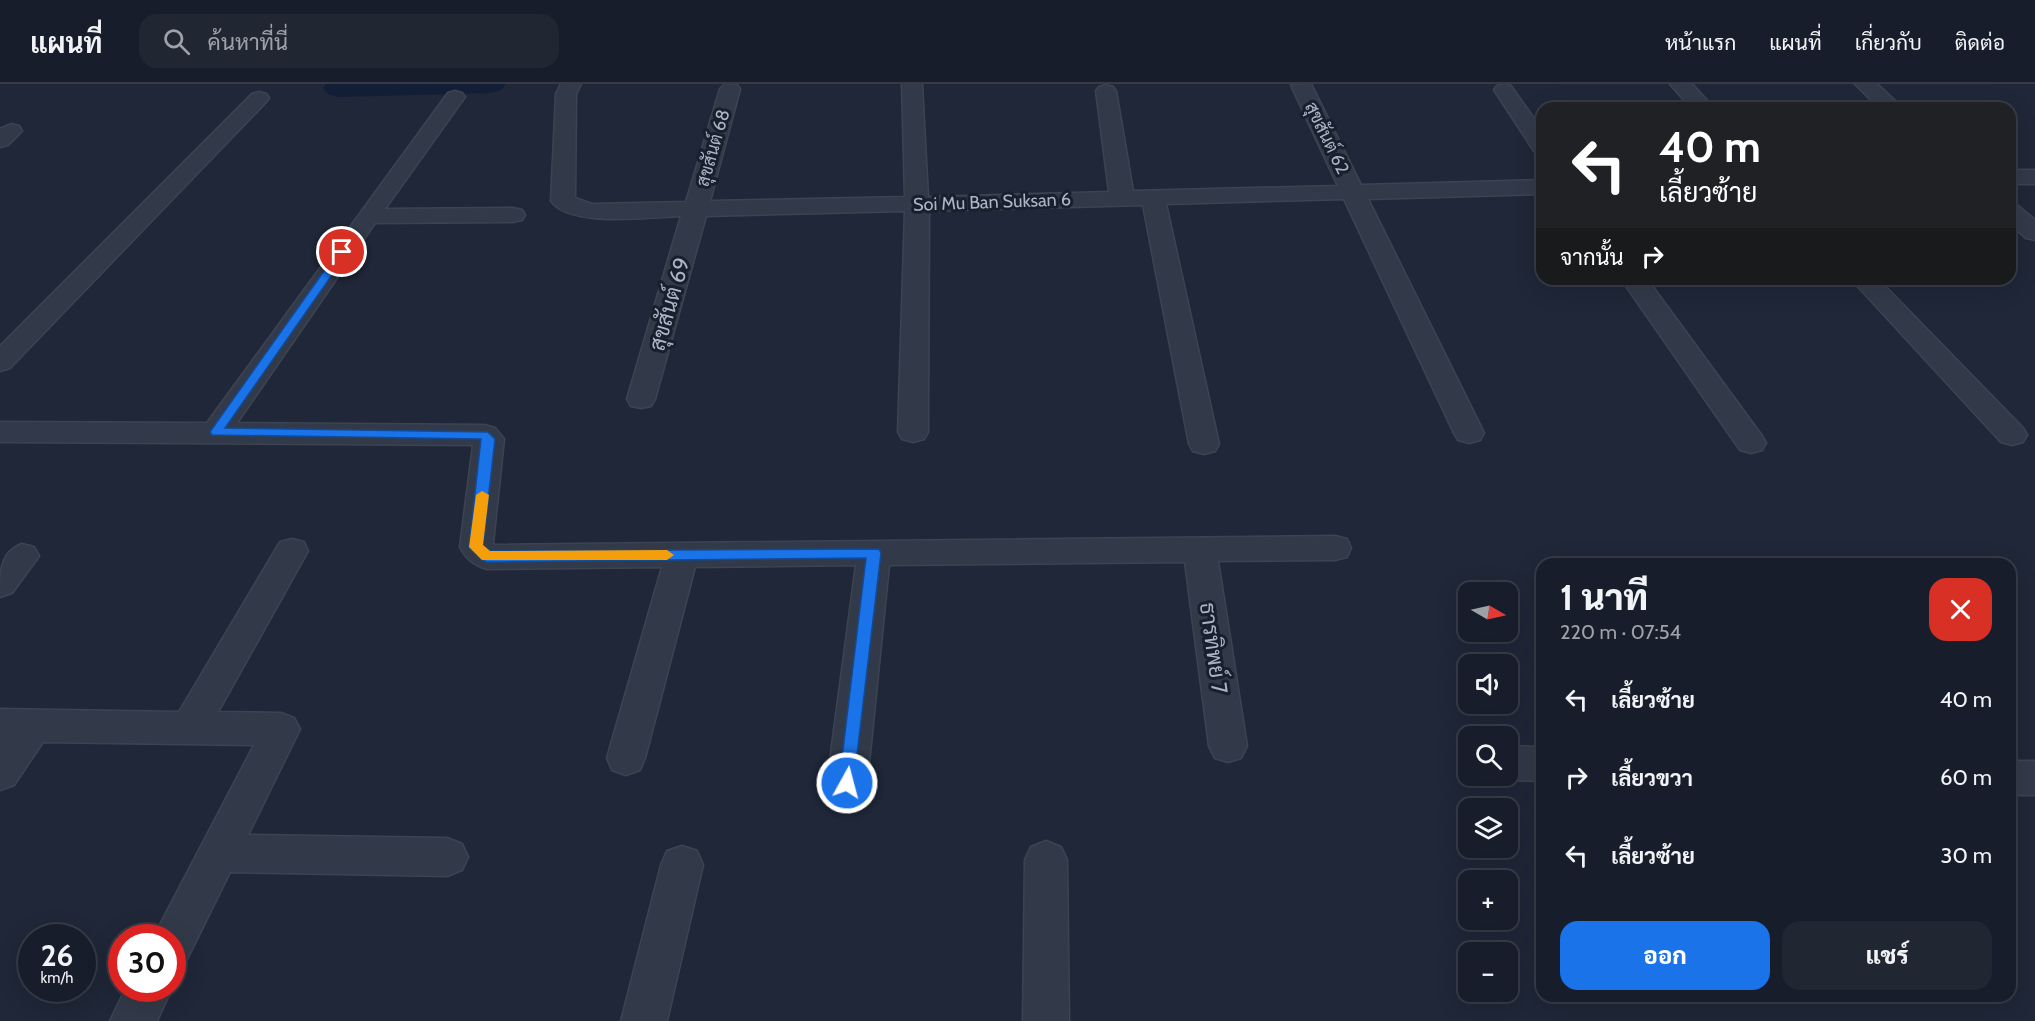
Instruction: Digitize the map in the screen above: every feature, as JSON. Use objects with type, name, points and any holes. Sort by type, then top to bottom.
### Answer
[{"type":"street","points":[[912,84],[917,204],[914,432]]},
{"type":"street","points":[[1680,84],[1697,102]]},
{"type":"street","points":[[1865,84],[1885,102]]},
{"type":"street","name":"สุขสันต์ 62","points":[[1301,85],[1469,433]]},
{"type":"street","name":"Soi Mu Ban Suksan 6","points":[[569,89],[563,201],[571,206],[592,211],[1536,187]]},
{"type":"street","name":"สุขสันต์ 68","points":[[697,208],[730,89]]},
{"type":"street","points":[[1504,90],[1536,137]]},
{"type":"street","points":[[1106,91],[1122,197]]},
{"type":"street","points":[[0,362],[259,98]]},
{"type":"street","points":[[216,432],[368,216],[455,98]]},
{"type":"street","points":[[2016,177],[2035,177]]},
{"type":"street","points":[[1153,198],[1204,444]]},
{"type":"street","name":"สุขสันต์ 69","points":[[641,399],[697,208]]},
{"type":"street","points":[[368,216],[513,215]]},
{"type":"street","points":[[2016,216],[2035,233]]},
{"type":"street","points":[[1638,285],[1751,443]]},
{"type":"street","points":[[1870,285],[2012,435]]},
{"type":"street","points":[[0,432],[484,435],[489,439],[476,547],[487,556],[1335,548]]},
{"type":"street","name":"ธารทิพย์ 7","points":[[1200,550],[1228,746]]},
{"type":"street","points":[[189,728],[292,551]]},
{"type":"street","points":[[847,783],[874,553]]},
{"type":"street","points":[[626,758],[682,554]]},
{"type":"street","points":[[0,584],[22,555]]},
{"type":"street","points":[[0,773],[16,725],[281,729],[182,924]]},
{"type":"street","points":[[1518,763],[1536,764]]},
{"type":"street","points":[[2016,778],[2035,778]]},
{"type":"street","points":[[219,853],[447,857]]},
{"type":"street","points":[[1046,860],[1046,1021]]},
{"type":"street","points":[[644,1021],[682,865]]},
{"type":"street","points":[[133,1021],[143,1002]]},
{"type":"waterway","points":[[338,88],[491,84]]},
{"type":"slow traffic","points":[[482,495],[476,547],[478,551],[487,556],[667,555]]},
{"type":"route","points":[[342,252],[216,432],[484,435],[489,439],[476,547],[478,551],[487,556],[874,553],[847,783]]}]
